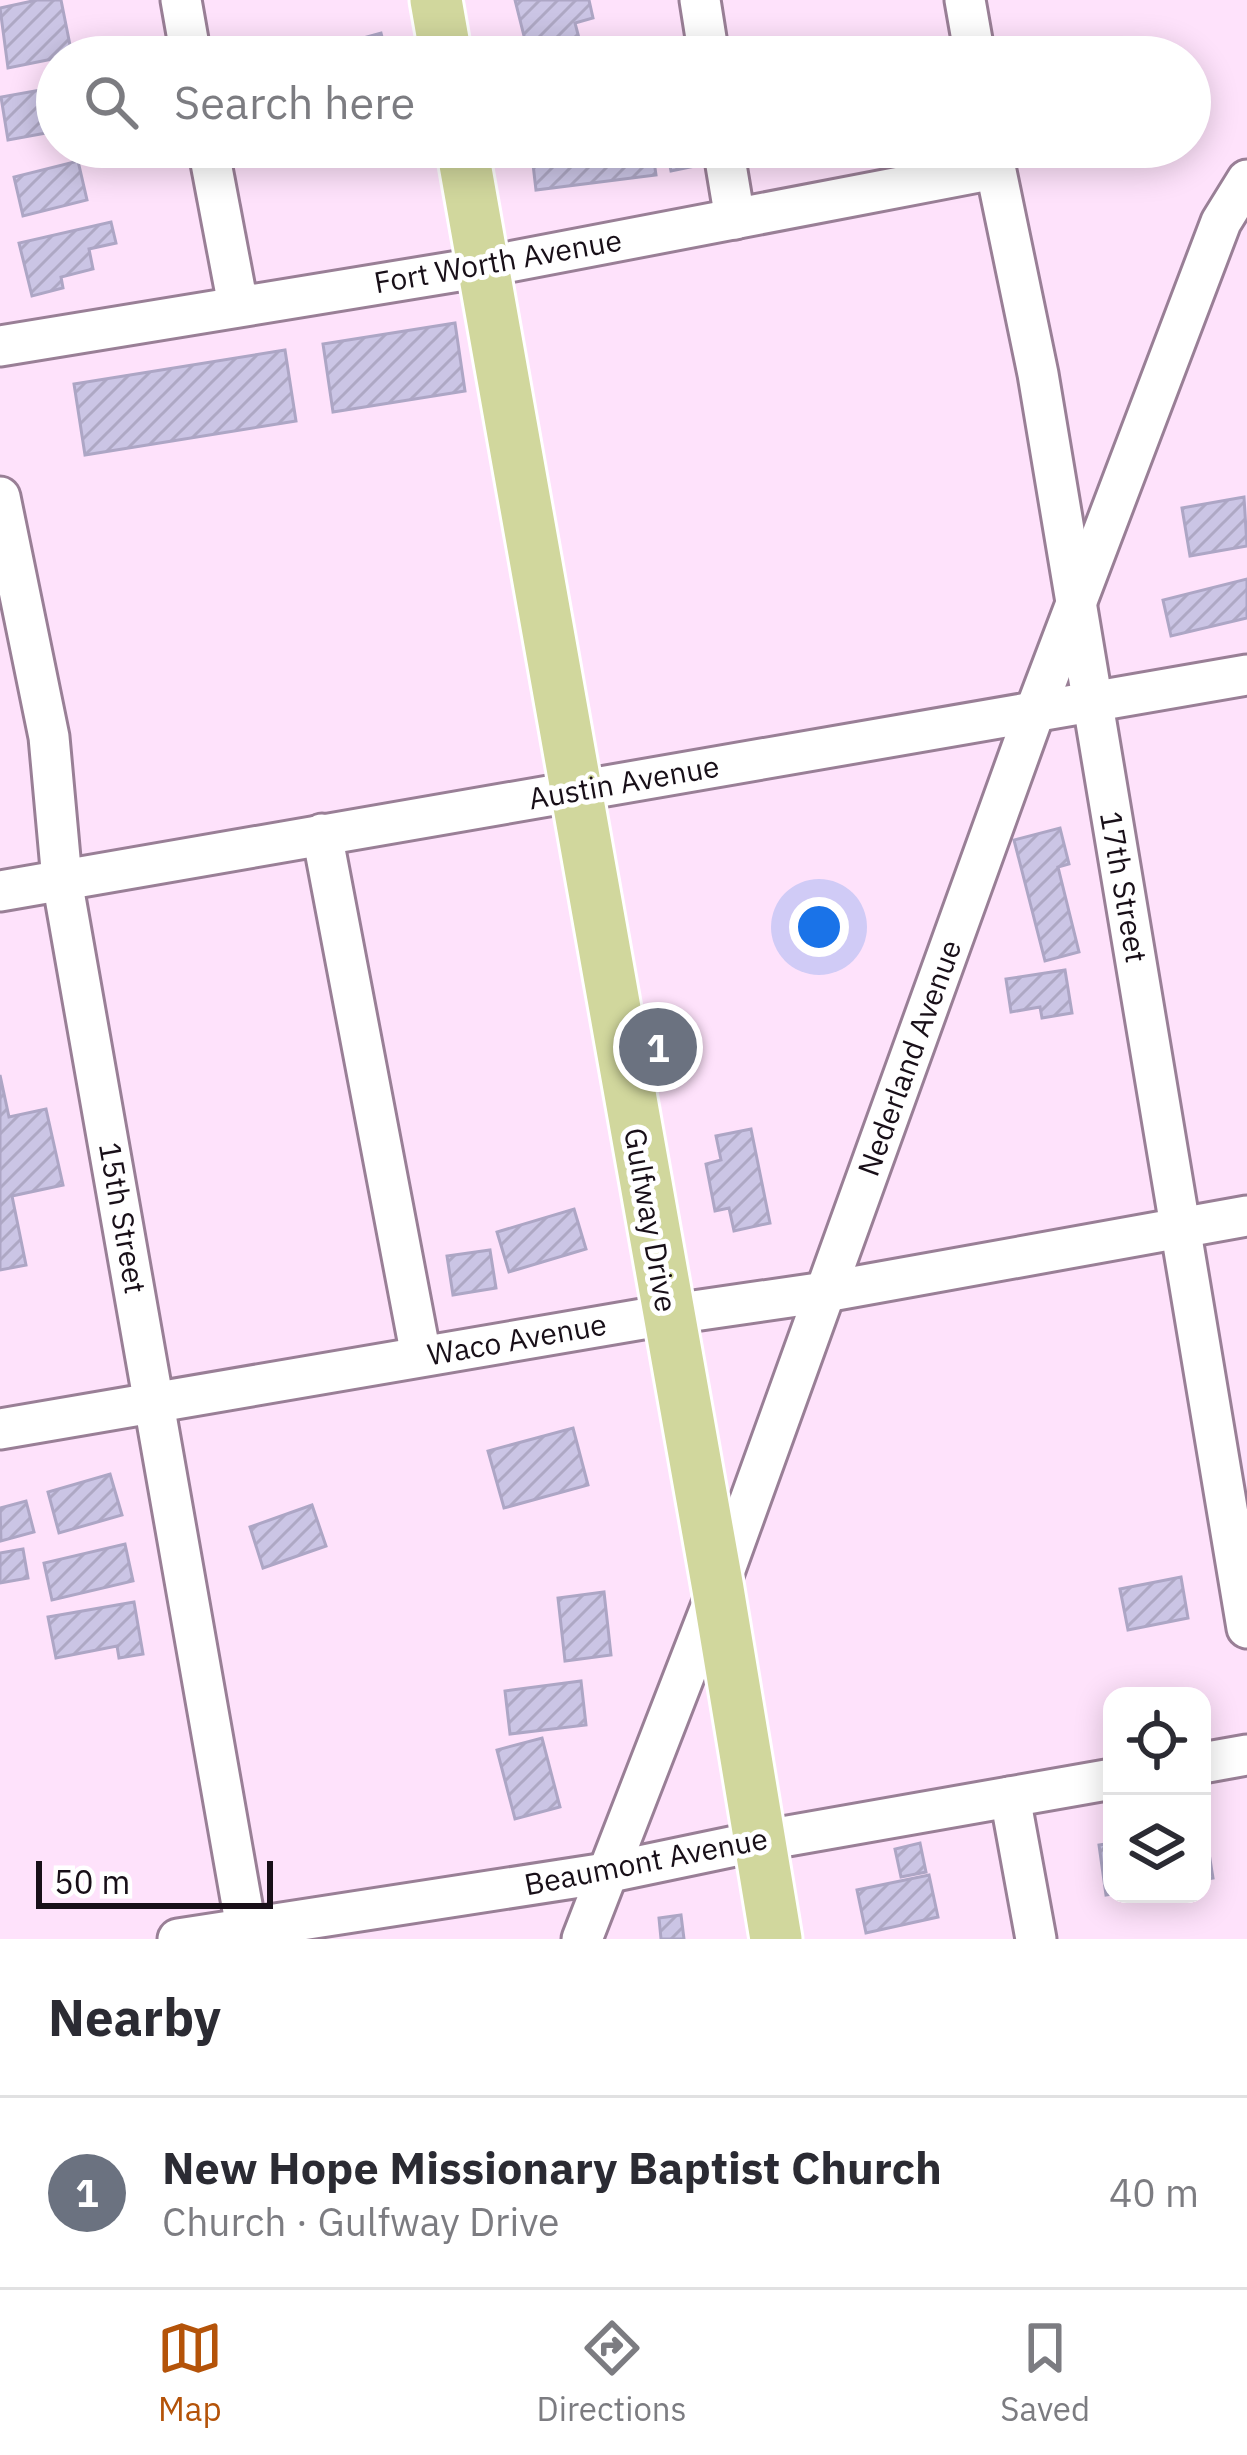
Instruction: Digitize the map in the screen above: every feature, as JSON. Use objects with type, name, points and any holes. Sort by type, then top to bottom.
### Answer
[{"type":"main road","points":[[436,0],[442,36]]},
{"type":"main road","name":"Gulfway Drive","points":[[466,168],[776,1939]]},
{"type":"street","points":[[181,0],[187,36]]},
{"type":"street","points":[[700,0],[706,36]]},
{"type":"street","points":[[965,0],[971,36]]},
{"type":"street","points":[[212,168],[238,305]]},
{"type":"street","points":[[727,168],[735,219]]},
{"type":"street","name":"Fort Worth Avenue","points":[[0,346],[483,267],[735,219],[951,168]]},
{"type":"street","name":"17th Street","points":[[995,168],[1038,374],[1247,1628]]},
{"type":"street","name":"Nederland Avenue","points":[[582,1939],[718,1589],[1034,714],[1221,222],[1246,181]]},
{"type":"street","name":"15th Street","points":[[0,497],[49,737],[62,880],[247,1933]]},
{"type":"street","name":"Austin Avenue","points":[[0,891],[1247,675]]},
{"type":"street","points":[[322,834],[421,1356]]},
{"type":"street","name":"Waco Avenue","points":[[0,1429],[825,1292],[1247,1216]]},
{"type":"street","points":[[1211,1761],[1247,1755]]},
{"type":"street","name":"Beaumont Avenue","points":[[178,1939],[247,1933],[606,1873],[759,1840],[1103,1781]]},
{"type":"street","points":[[1010,1797],[1036,1939]]},
{"type":"building","points":[[61,0],[68,36],[36,36],[36,62],[8,68],[0,8]]},
{"type":"building","points":[[515,0],[589,0],[593,18],[575,23],[578,36],[524,36]]},
{"type":"building","points":[[36,91],[36,135],[8,140],[1,97]]},
{"type":"building","points":[[50,168],[80,168],[87,200],[23,216],[14,177]]},
{"type":"building","points":[[533,168],[655,168],[656,175],[536,190]]},
{"type":"building","points":[[111,222],[116,243],[89,249],[93,269],[61,277],[63,288],[32,296],[19,243]]},
{"type":"building","points":[[455,323],[465,391],[333,412],[323,344]]},
{"type":"building","points":[[285,350],[296,421],[85,455],[74,384]]},
{"type":"building","points":[[1244,497],[1247,546],[1190,556],[1182,508]]},
{"type":"building","points":[[1247,579],[1247,618],[1171,636],[1163,600]]},
{"type":"building","points":[[1060,828],[1069,864],[1058,867],[1079,952],[1045,961],[1014,840]]},
{"type":"building","points":[[1065,970],[1072,1013],[1042,1018],[1040,1007],[1011,1012],[1006,979]]},
{"type":"building","points":[[0,1075],[9,1117],[46,1109],[63,1185],[12,1196],[26,1265],[0,1270]]},
{"type":"building","points":[[751,1129],[770,1223],[734,1231],[729,1208],[715,1211],[706,1164],[721,1160],[716,1136]]},
{"type":"building","points":[[574,1209],[586,1249],[509,1272],[497,1232]]},
{"type":"building","points":[[490,1250],[496,1288],[453,1295],[447,1256]]},
{"type":"building","points":[[573,1428],[588,1485],[504,1508],[488,1451]]},
{"type":"building","points":[[110,1474],[122,1515],[59,1533],[48,1492]]},
{"type":"building","points":[[26,1501],[34,1532],[1,1541],[0,1508]]},
{"type":"building","points":[[312,1505],[326,1546],[263,1568],[250,1527]]},
{"type":"building","points":[[125,1544],[133,1581],[52,1600],[44,1563]]},
{"type":"building","points":[[23,1549],[28,1578],[0,1583],[0,1553]]},
{"type":"building","points":[[1181,1577],[1188,1618],[1128,1630],[1120,1589]]},
{"type":"building","points":[[604,1592],[611,1655],[565,1661],[558,1598]]},
{"type":"building","points":[[134,1602],[143,1654],[119,1658],[117,1646],[56,1658],[48,1617]]},
{"type":"building","points":[[581,1681],[586,1725],[510,1734],[505,1691]]},
{"type":"building","points":[[542,1738],[560,1807],[515,1819],[497,1750]]},
{"type":"building","points":[[920,1843],[926,1872],[901,1877],[895,1849]]},
{"type":"building","points":[[929,1875],[938,1917],[866,1933],[857,1890]]},
{"type":"building","points":[[681,1915],[684,1939],[661,1939],[659,1918]]},
{"type":"place","name":"New Hope Missionary Baptist Church","points":[[658,1047]]}]
